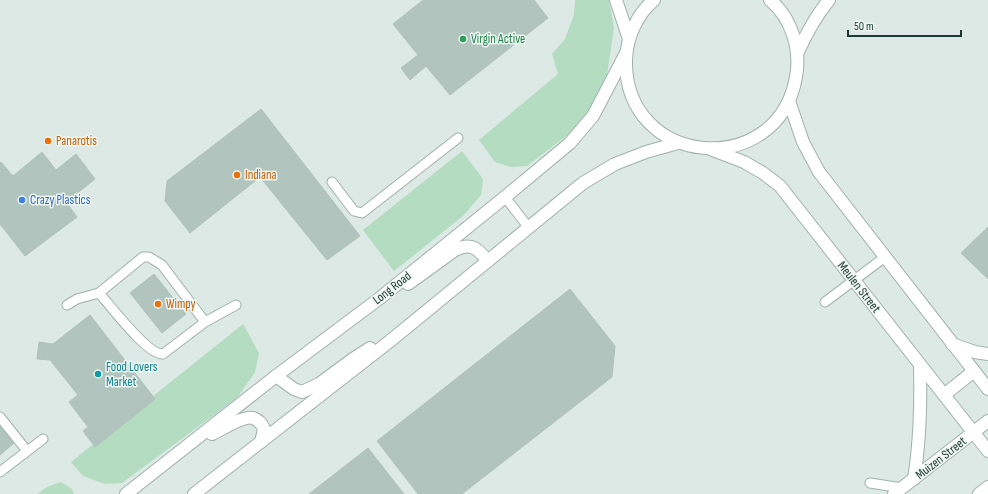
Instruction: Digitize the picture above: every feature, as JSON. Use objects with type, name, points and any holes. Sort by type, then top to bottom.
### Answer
[{"type":"street","points":[[616,0],[629,39]]},
{"type":"street","points":[[654,0],[642,12],[634,26],[626,53],[628,82],[634,101],[643,116],[652,126],[664,135],[678,143],[696,148],[710,149],[730,148],[758,136],[770,127],[781,114],[789,101],[795,85],[797,70],[795,40],[782,13],[770,0]]},
{"type":"street","points":[[797,54],[806,32],[818,12],[829,0]]},
{"type":"street","name":"Long Road","points":[[126,494],[276,376],[380,298],[505,198],[570,143],[593,116],[626,53]]},
{"type":"street","points":[[789,101],[804,142],[819,172],[988,390]]},
{"type":"street","points":[[194,494],[390,341],[583,184],[615,164],[646,152],[678,143]]},
{"type":"street","name":"Meulen Street","points":[[710,149],[744,162],[763,173],[780,186],[920,366],[988,450]]},
{"type":"street","points":[[380,298],[401,288],[422,275],[454,250],[461,247],[472,246],[488,261]]},
{"type":"street","points":[[276,376],[294,389],[302,392],[319,384],[372,347],[390,341]]},
{"type":"street","points":[[952,344],[975,352],[988,354]]},
{"type":"street","points":[[914,479],[917,459],[920,412],[920,366]]},
{"type":"street","points":[[944,394],[974,371]]},
{"type":"street","points":[[187,447],[241,420],[252,417],[260,422],[264,429],[261,442]]},
{"type":"street","name":"Muizen Street","points":[[898,491],[988,421]]},
{"type":"street","points":[[979,494],[988,487]]},
{"type":"lane","points":[[332,182],[354,211],[362,213],[458,138]]},
{"type":"lane","points":[[505,198],[529,228]]},
{"type":"lane","points":[[67,305],[78,299],[99,293],[143,257],[149,257],[162,265],[205,322]]},
{"type":"lane","points":[[825,302],[885,257]]},
{"type":"lane","points":[[99,293],[146,346],[159,354],[163,354],[205,322],[236,305]]},
{"type":"lane","points":[[0,416],[27,451]]},
{"type":"lane","points":[[0,472],[43,439]]},
{"type":"lane","points":[[870,483],[898,491]]},
{"type":"green space","points":[[575,0],[609,0],[614,28],[607,75],[588,112],[569,134],[527,166],[511,167],[495,162],[479,140],[558,74],[552,54],[565,39],[574,15]]},
{"type":"green space","points":[[462,151],[483,179],[481,195],[463,216],[394,271],[363,230]]},
{"type":"green space","points":[[243,324],[259,353],[255,372],[237,398],[122,483],[105,484],[83,476],[71,462]]},
{"type":"green space","points":[[61,482],[72,489],[74,494],[37,494],[47,487]]},
{"type":"building","name":"Virgin Active","points":[[423,0],[534,0],[548,18],[450,95],[426,66],[410,80],[401,68],[418,55],[393,24]]},
{"type":"building","points":[[261,109],[360,236],[327,260],[260,177],[190,233],[165,201],[167,181]]},
{"type":"building","points":[[42,152],[56,170],[76,154],[95,179],[66,202],[77,217],[25,256],[0,224],[0,163],[1,162],[13,176]]},
{"type":"building","points":[[988,227],[988,279],[961,253]]},
{"type":"building","name":"Wimpy","points":[[154,274],[186,314],[162,333],[130,293]]},
{"type":"building","points":[[570,289],[615,346],[612,377],[462,494],[418,494],[377,441]]},
{"type":"building","name":"Food Lovers Market","points":[[90,315],[155,399],[95,447],[83,431],[88,427],[69,402],[78,395],[50,360],[37,359],[39,342],[53,344]]},
{"type":"building","points":[[0,424],[14,443],[0,455]]},
{"type":"building","points":[[368,448],[404,494],[309,494]]},
{"type":"place","name":"Virgin Active","points":[[463,39]]},
{"type":"place","name":"Panarotis","points":[[48,141]]},
{"type":"place","name":"Indiana","points":[[237,175]]},
{"type":"place","name":"Crazy Plastics","points":[[22,200]]},
{"type":"place","name":"Wimpy","points":[[158,304]]},
{"type":"place","name":"Food Lovers Market","points":[[98,374]]}]
